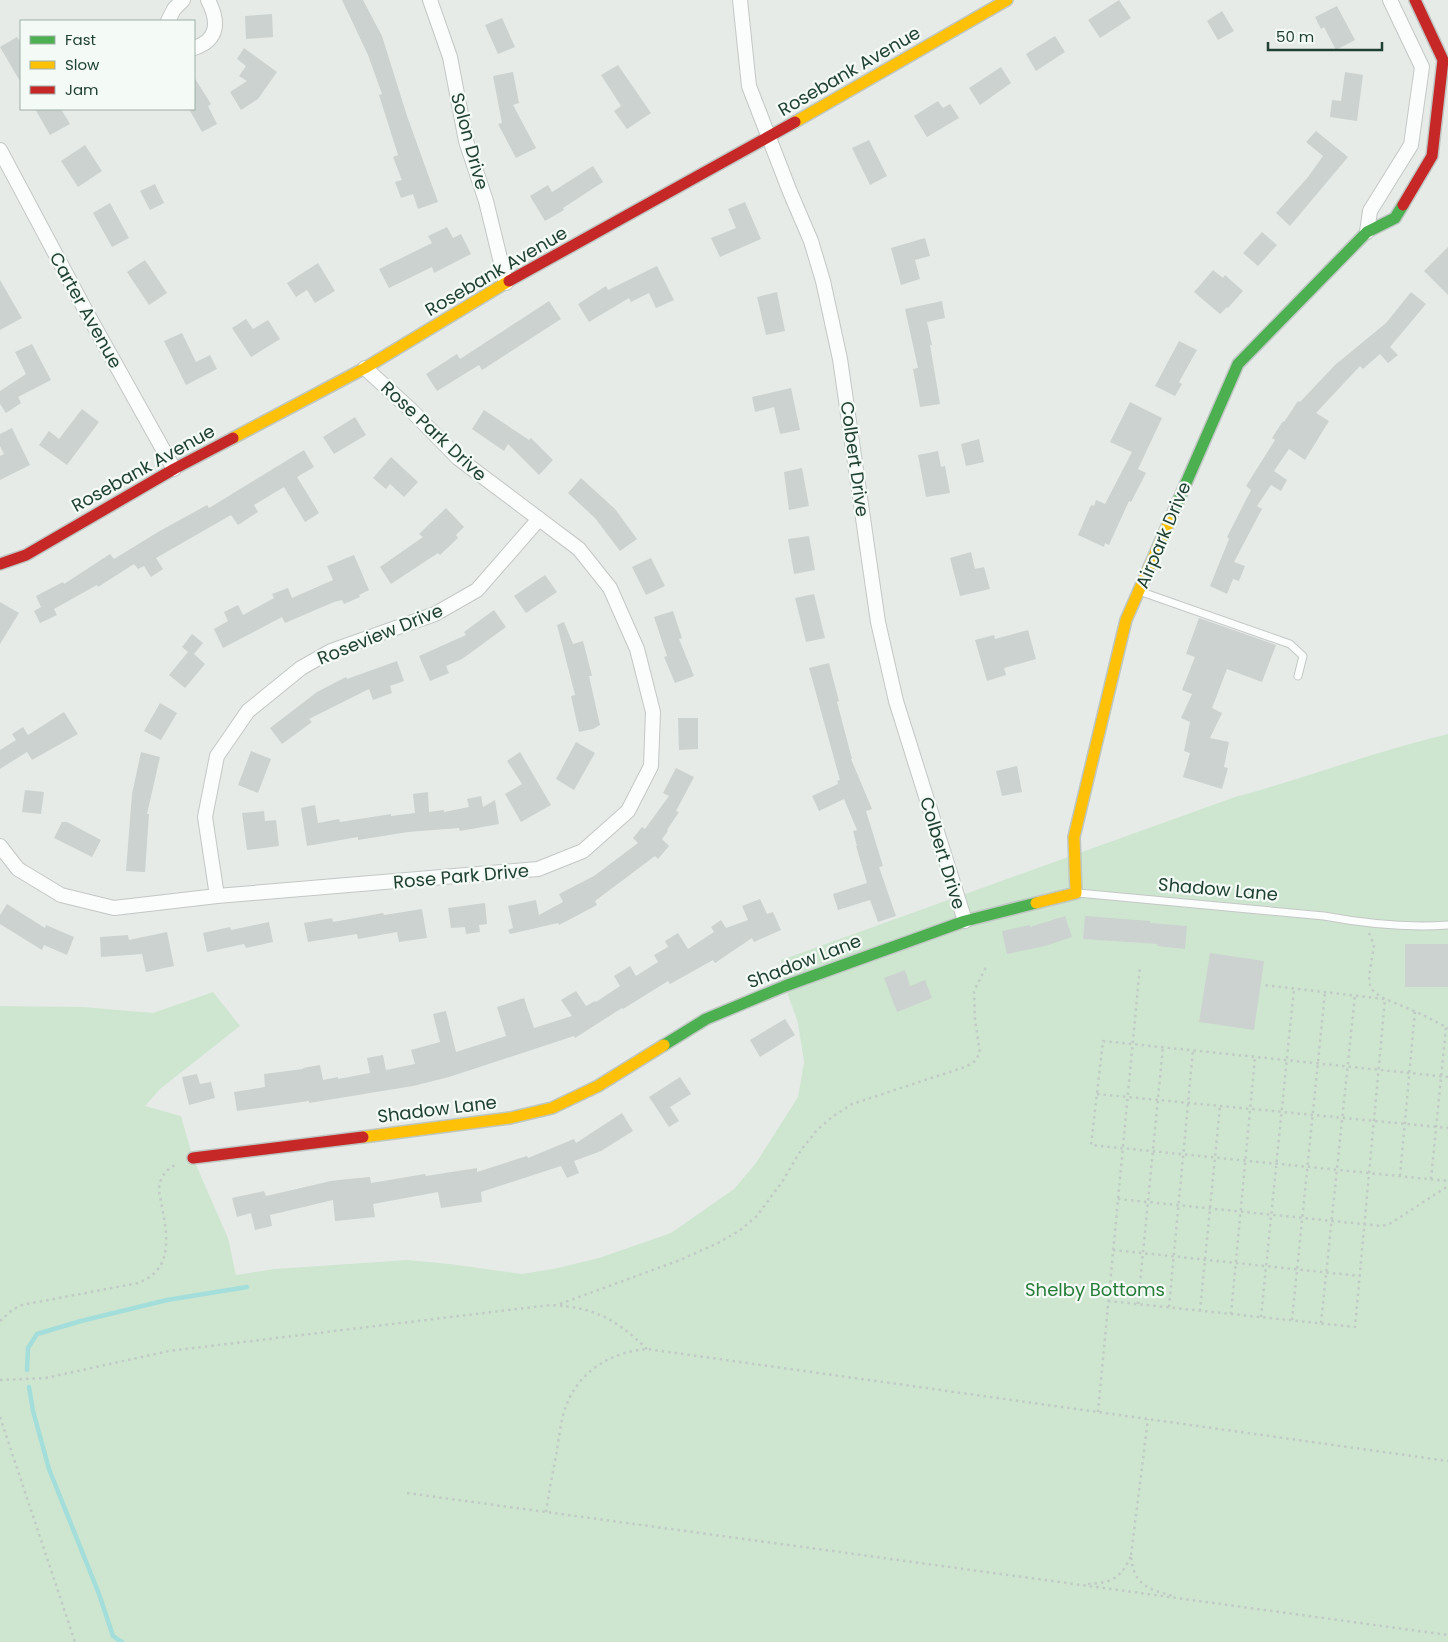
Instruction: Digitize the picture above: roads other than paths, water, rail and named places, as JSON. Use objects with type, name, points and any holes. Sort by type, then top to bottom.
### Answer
[{"type":"street","points":[[168,20],[174,9],[183,0]]},
{"type":"street","points":[[195,48],[201,46],[210,39],[215,29],[214,12],[208,0]]},
{"type":"street","name":"Solon Drive","points":[[430,0],[450,57],[466,141],[486,201],[506,283]]},
{"type":"street","name":"Colbert Drive","points":[[740,0],[749,86],[811,241],[824,281],[840,359],[880,629],[896,701],[965,920]]},
{"type":"street","name":"Rosebank Avenue","points":[[0,564],[26,556],[174,469],[365,368],[506,283],[770,137],[1007,0]]},
{"type":"street","points":[[1367,232],[1370,211],[1412,145],[1422,66],[1390,0]]},
{"type":"street","points":[[1416,0],[1446,60],[1422,66]]},
{"type":"street","name":"Airpark Drive","points":[[1076,893],[1074,837],[1126,620],[1238,364],[1367,232],[1395,218],[1432,156],[1446,60]]},
{"type":"street","name":"Carter Avenue","points":[[0,150],[88,316],[174,469]]},
{"type":"street","name":"Rose Park Drive","points":[[0,846],[18,869],[61,895],[114,908],[217,896],[538,869],[583,851],[628,811],[651,766],[653,712],[637,648],[610,588],[579,550],[458,458],[411,410],[365,368]]},
{"type":"street","name":"Roseview Drive","points":[[217,896],[206,817],[217,756],[248,711],[301,668],[331,650],[434,614],[477,590],[539,519]]},
{"type":"street","name":"Shadow Lane","points":[[193,1158],[510,1118],[552,1108],[598,1086],[706,1019],[785,986],[965,920],[1076,893]]},
{"type":"lane","points":[[1139,591],[1290,644],[1303,656],[1298,676]]},
{"type":"lane","name":"Shadow Lane","points":[[1076,893],[1324,916],[1365,924],[1420,927],[1448,926]]},
{"type":"waterway","points":[[27,1370],[28,1348],[37,1334],[167,1300],[247,1287]]},
{"type":"waterway","points":[[29,1387],[33,1411],[49,1469],[99,1594],[113,1636],[122,1642]]},
{"type":"park label","name":"Shelby Bottoms","points":[[1095,1289]]}]
